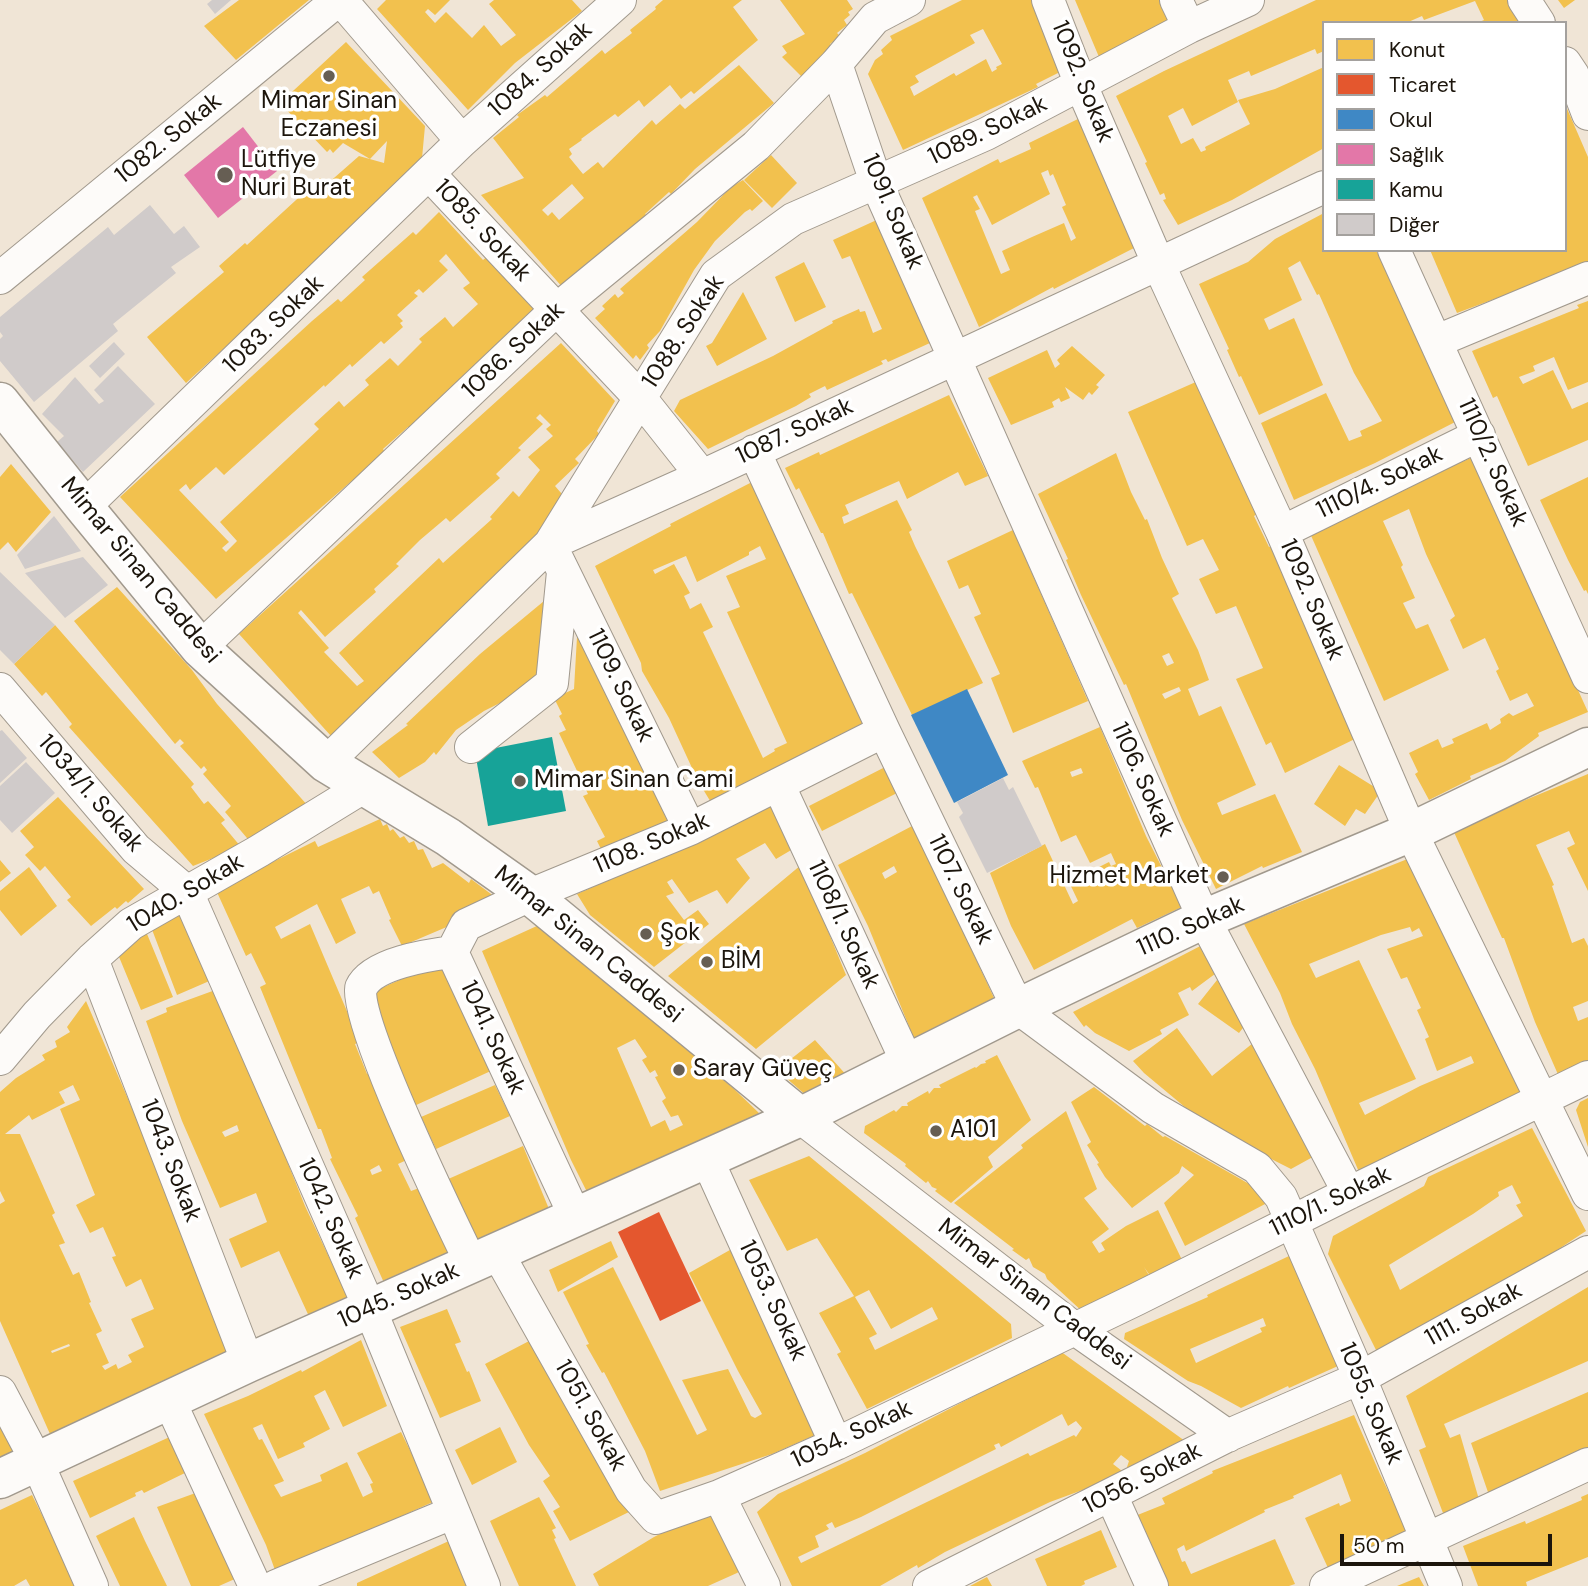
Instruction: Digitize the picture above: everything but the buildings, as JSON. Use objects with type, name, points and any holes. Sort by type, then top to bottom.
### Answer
[{"type":"street","points":[[340,0],[462,141]]},
{"type":"street","name":"1082. Sokak","points":[[0,278],[340,0]]},
{"type":"street","points":[[869,9],[909,0]]},
{"type":"street","name":"1092. Sokak","points":[[1048,0],[1158,262],[1282,531],[1411,832],[1588,1194]]},
{"type":"street","name":"1089. Sokak","points":[[876,182],[986,134],[1082,85],[1182,14],[1248,0]]},
{"type":"street","points":[[1524,0],[1538,21]]},
{"type":"street","name":"1084. Sokak","points":[[462,141],[609,3]]},
{"type":"street","name":"1086. Sokak","points":[[200,648],[556,310],[756,146],[836,64],[869,9]]},
{"type":"street","name":"1091. Sokak","points":[[836,64],[876,182],[956,358]]},
{"type":"street","points":[[1573,71],[1588,114]]},
{"type":"street","name":"1083. Sokak","points":[[84,508],[430,175],[462,141]]},
{"type":"street","name":"1085. Sokak","points":[[430,175],[641,399],[702,476]]},
{"type":"street","name":"1088. Sokak","points":[[557,557],[641,399],[716,275],[793,219],[876,182]]},
{"type":"street","name":"1087. Sokak","points":[[326,763],[557,557],[702,476],[1322,188]]},
{"type":"street","name":"1110/2. Sokak","points":[[1396,252],[1588,677]]},
{"type":"street","points":[[1437,341],[1588,278]]},
{"type":"street","name":"1106. Sokak","points":[[956,358],[1204,919],[1349,1193]]},
{"type":"street","name":"Mimar Sinan Caddesi","points":[[5,418],[200,648],[326,763],[449,837],[530,895],[800,1117],[1074,1329],[1228,1436]]},
{"type":"street","name":"1110/4. Sokak","points":[[1282,531],[1479,435]]},
{"type":"street","name":"1107. Sokak","points":[[754,451],[884,731],[1018,1008],[1153,1108],[1256,1168],[1281,1197],[1291,1222]]},
{"type":"street","points":[[471,747],[552,683],[557,557]]},
{"type":"street","name":"1109. Sokak","points":[[557,557],[690,829]]},
{"type":"street","name":"1034/1. Sokak","points":[[0,689],[136,849],[187,892]]},
{"type":"street","name":"1108. Sokak","points":[[530,895],[690,829],[884,731]]},
{"type":"street","name":"1110. Sokak","points":[[800,1117],[1204,919],[1411,832],[1588,747]]},
{"type":"street","name":"1040. Sokak","points":[[0,1059],[37,1015],[92,958],[131,925],[259,852],[365,786]]},
{"type":"street","name":"1108/1. Sokak","points":[[779,786],[908,1064]]},
{"type":"street","name":"1042. Sokak","points":[[187,892],[370,1309],[484,1586]]},
{"type":"street","name":"1041. Sokak","points":[[530,895],[466,925],[452,952],[575,1216]]},
{"type":"street","points":[[452,952],[419,956],[379,972],[363,984],[359,996],[372,1038],[415,1146],[484,1257]]},
{"type":"street","name":"1043. Sokak","points":[[92,958],[248,1363]]},
{"type":"street","name":"1110/1. Sokak","points":[[1074,1329],[1588,1077]]},
{"type":"street","name":"1045. Sokak","points":[[0,1479],[248,1363],[800,1117]]},
{"type":"street","name":"1053. Sokak","points":[[707,1159],[836,1444]]},
{"type":"street","name":"1055. Sokak","points":[[1291,1222],[1360,1378],[1446,1586]]},
{"type":"street","name":"1111. Sokak","points":[[1360,1378],[1588,1252]]},
{"type":"street","name":"1051. Sokak","points":[[484,1257],[631,1490],[656,1518],[719,1496]]},
{"type":"street","name":"1054. Sokak","points":[[719,1496],[836,1444],[1074,1329]]},
{"type":"street","name":"1056. Sokak","points":[[929,1586],[1228,1436],[1360,1378]]},
{"type":"street","points":[[0,1392],[37,1462],[92,1586]]},
{"type":"street","points":[[169,1400],[255,1586]]},
{"type":"street","points":[[1326,1586],[1588,1464]]},
{"type":"street","points":[[1111,1495],[1152,1586]]},
{"type":"street","points":[[719,1496],[764,1586]]},
{"type":"street","points":[[276,1586],[452,1513]]},
{"type":"place","name":"Mimar Sinan Eczanesi","points":[[329,76]]},
{"type":"place","name":"Lütfiye Nuri Burat","points":[[225,175]]},
{"type":"place","name":"Mimar Sinan Cami","points":[[520,781]]},
{"type":"place","name":"Hizmet Market","points":[[1223,877]]},
{"type":"place","name":"Şok","points":[[646,934]]},
{"type":"place","name":"BİM","points":[[707,962]]},
{"type":"place","name":"Saray Güveç","points":[[679,1070]]},
{"type":"place","name":"A101","points":[[936,1131]]}]
